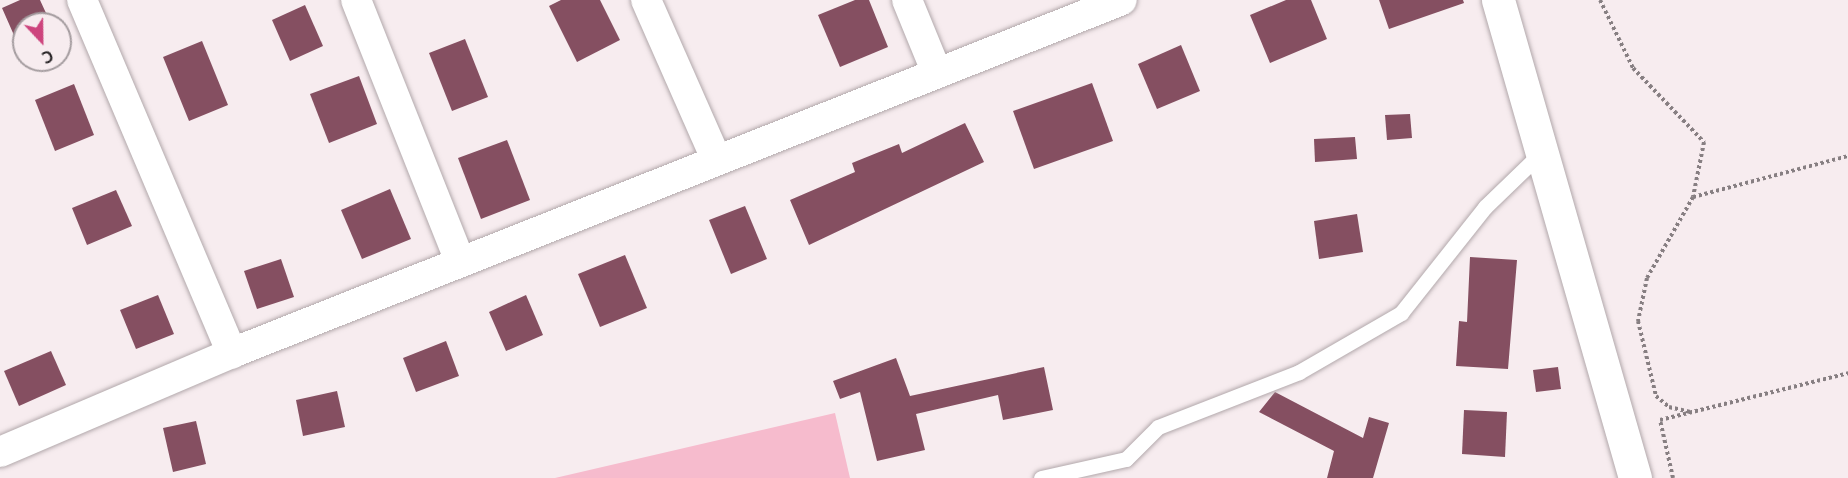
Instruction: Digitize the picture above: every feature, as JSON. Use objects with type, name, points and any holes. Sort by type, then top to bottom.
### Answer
[{"type":"street","points":[[82,0],[232,353]]},
{"type":"street","points":[[356,0],[460,262]]},
{"type":"street","points":[[646,0],[716,159]]},
{"type":"street","points":[[907,0],[937,73]]},
{"type":"street","points":[[0,452],[232,353],[716,159],[1122,0]]},
{"type":"street","points":[[1498,0],[1635,478]]},
{"type":"lane","points":[[1041,478],[1126,459],[1158,427],[1299,372],[1401,313],[1485,207],[1543,151]]},
{"type":"path","points":[[1600,0],[1633,68],[1704,142],[1693,197],[1647,278],[1638,321],[1656,396],[1669,407],[1690,412]]},
{"type":"path","points":[[1693,197],[1848,156]]},
{"type":"path","points":[[1673,478],[1660,420],[1848,373]]},
{"type":"shaded area","points":[[835,413],[850,478],[555,478]]},
{"type":"building","points":[[20,0],[40,0],[46,12],[12,12],[12,31],[2,8]]},
{"type":"building","points":[[561,0],[600,0],[620,40],[577,62],[549,6]]},
{"type":"building","points":[[855,0],[869,0],[888,47],[840,67],[818,15]]},
{"type":"building","points":[[1286,0],[1311,0],[1327,39],[1270,63],[1250,15]]},
{"type":"building","points":[[1379,0],[1463,0],[1464,3],[1389,29]]},
{"type":"building","points":[[305,5],[323,46],[290,61],[272,20]]},
{"type":"building","points":[[465,39],[488,97],[452,111],[429,53]]},
{"type":"building","points":[[202,41],[228,105],[189,121],[163,57]]},
{"type":"building","points":[[1181,45],[1200,91],[1157,109],[1138,64]]},
{"type":"building","points":[[359,76],[377,124],[329,143],[310,94]]},
{"type":"building","points":[[1092,83],[1113,141],[1034,169],[1013,111]]},
{"type":"building","points":[[74,84],[94,135],[55,151],[35,100]]},
{"type":"building","points":[[1410,114],[1412,138],[1387,140],[1385,115]]},
{"type":"building","points":[[965,123],[984,162],[809,245],[790,200],[855,172],[852,163],[899,144],[902,153]]},
{"type":"building","points":[[1355,137],[1357,159],[1315,162],[1314,139]]},
{"type":"building","points":[[507,140],[530,200],[481,219],[458,158]]},
{"type":"building","points":[[390,189],[411,239],[362,259],[341,210]]},
{"type":"building","points":[[116,190],[132,226],[87,245],[72,208]]},
{"type":"building","points":[[745,206],[767,259],[731,274],[709,220]]},
{"type":"building","points":[[1357,214],[1363,252],[1319,259],[1314,221]]},
{"type":"building","points":[[625,255],[647,308],[600,327],[578,274]]},
{"type":"building","points":[[1470,257],[1517,260],[1508,369],[1456,366],[1459,321],[1467,322]]},
{"type":"building","points":[[281,259],[294,297],[257,309],[244,271]]},
{"type":"building","points":[[158,295],[174,334],[136,349],[120,310]]},
{"type":"building","points":[[526,295],[543,335],[506,351],[489,312]]},
{"type":"building","points":[[446,341],[459,376],[416,392],[403,358]]},
{"type":"building","points":[[51,351],[66,385],[19,406],[4,371]]},
{"type":"building","points":[[896,358],[910,396],[1044,367],[1053,410],[1003,420],[998,395],[916,414],[925,450],[877,461],[860,392],[840,399],[833,381]]},
{"type":"building","points":[[1558,367],[1561,389],[1536,392],[1533,370]]},
{"type":"building","points":[[337,391],[345,427],[303,436],[296,400]]},
{"type":"building","points":[[1275,392],[1363,438],[1369,417],[1389,423],[1373,478],[1327,478],[1334,451],[1259,412]]},
{"type":"building","points":[[1464,410],[1507,412],[1505,457],[1462,454]]},
{"type":"building","points":[[196,421],[206,464],[173,472],[163,428]]}]
